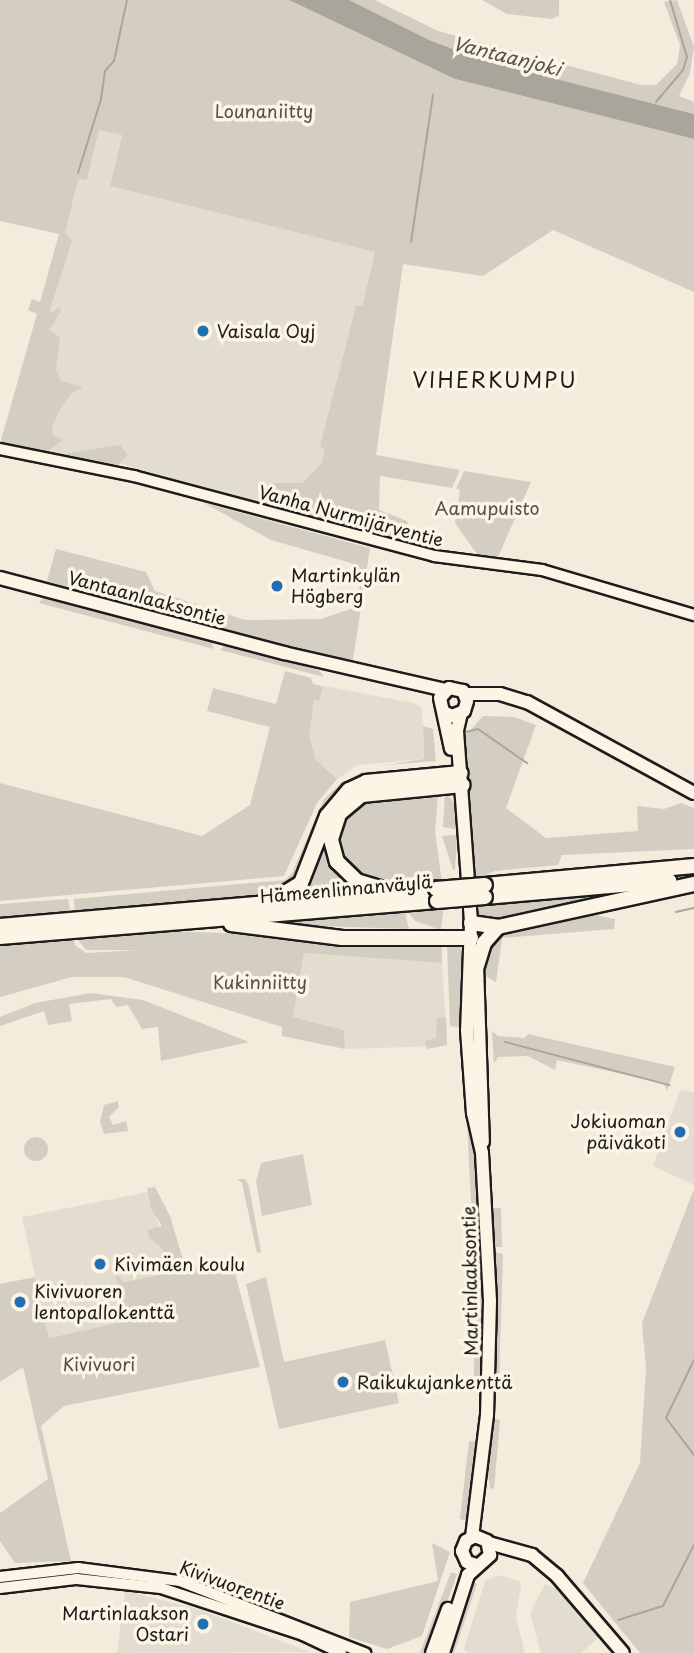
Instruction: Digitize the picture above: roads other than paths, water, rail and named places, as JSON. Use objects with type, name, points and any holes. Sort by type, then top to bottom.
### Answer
[{"type":"highway","points":[[405,891],[367,885],[344,872],[332,851],[339,814],[362,795],[458,780]]},
{"type":"highway","points":[[247,905],[297,888],[332,806],[356,785],[458,780]]},
{"type":"highway","name":"Hämeenlinnanväylä","points":[[485,891],[694,866]]},
{"type":"highway","name":"Hämeenlinnanväylä","points":[[0,937],[181,922],[436,895],[694,878]]},
{"type":"highway","points":[[471,923],[498,928],[694,884]]},
{"type":"highway","name":"Hämeenlinnanväylä","points":[[0,926],[405,891],[436,895]]},
{"type":"highway","points":[[181,922],[342,938],[471,938]]},
{"type":"highway","points":[[477,966],[484,943],[498,928]]},
{"type":"main road","name":"Vantaanlaaksontie","points":[[0,578],[284,653],[443,701]]},
{"type":"main road","points":[[537,709],[499,701],[463,711],[443,701],[456,688],[465,694],[500,694],[537,709],[694,793]]},
{"type":"main road","name":"Martinlaaksontie","points":[[458,780],[457,731],[465,694]]},
{"type":"main road","name":"Martinlaaksontie","points":[[443,701],[458,780],[465,839],[471,923],[467,1030],[472,1105],[482,1153],[490,1301],[481,1491],[483,1543]]},
{"type":"main road","name":"Martinlaaksontie","points":[[471,938],[477,966],[485,1131],[482,1153]]},
{"type":"main road","points":[[443,1653],[467,1577],[476,1565],[483,1543]]},
{"type":"main road","points":[[432,1653],[464,1558],[463,1544],[483,1543],[525,1552],[545,1566],[623,1653]]},
{"type":"main road","points":[[464,1558],[476,1565]]},
{"type":"street","name":"Vanha Nurmijärventie","points":[[0,449],[134,475],[435,556],[542,570],[694,615]]},
{"type":"street","name":"Kivivuorentie","points":[[0,1577],[78,1568],[180,1581],[365,1653]]},
{"type":"street","name":"Kivivuorentie","points":[[0,1588],[77,1579],[161,1588],[303,1635],[341,1653]]},
{"type":"waterway","points":[[78,173],[101,99],[105,71],[114,61],[127,0]]},
{"type":"waterway","points":[[656,102],[683,70],[687,57],[670,0]]},
{"type":"waterway","points":[[411,242],[433,95]]},
{"type":"waterway","points":[[466,732],[478,729],[527,763]]},
{"type":"waterway","points":[[676,912],[694,908]]},
{"type":"waterway","points":[[505,1042],[669,1085]]},
{"type":"waterway","points":[[694,1360],[666,1418],[694,1455]]},
{"type":"waterway","points":[[618,1620],[663,1606],[694,1545]]},
{"type":"place","name":"Vaisala Oyj","points":[[203,331]]},
{"type":"place","name":"Martinkylän Högberg","points":[[277,586]]},
{"type":"place","name":"Jokiuoman päiväkoti","points":[[680,1132]]},
{"type":"place","name":"Kivimäen koulu","points":[[100,1264]]},
{"type":"place","name":"Kivivuoren lentopallokenttä","points":[[20,1302]]},
{"type":"place","name":"Raikukujankenttä","points":[[343,1382]]},
{"type":"place","name":"Martinlaakson Ostari","points":[[203,1624]]},
{"type":"district","name":"VIHERKUMPU","points":[[495,379]]},
{"type":"water label","name":"Vantaanjoki","points":[[507,56]]},
{"type":"park label","name":"Lounaniitty","points":[[264,111]]},
{"type":"park label","name":"Aamupuisto","points":[[487,508]]},
{"type":"park label","name":"Kukinniitty","points":[[260,982]]},
{"type":"park label","name":"Kivivuori","points":[[99,1364]]}]
